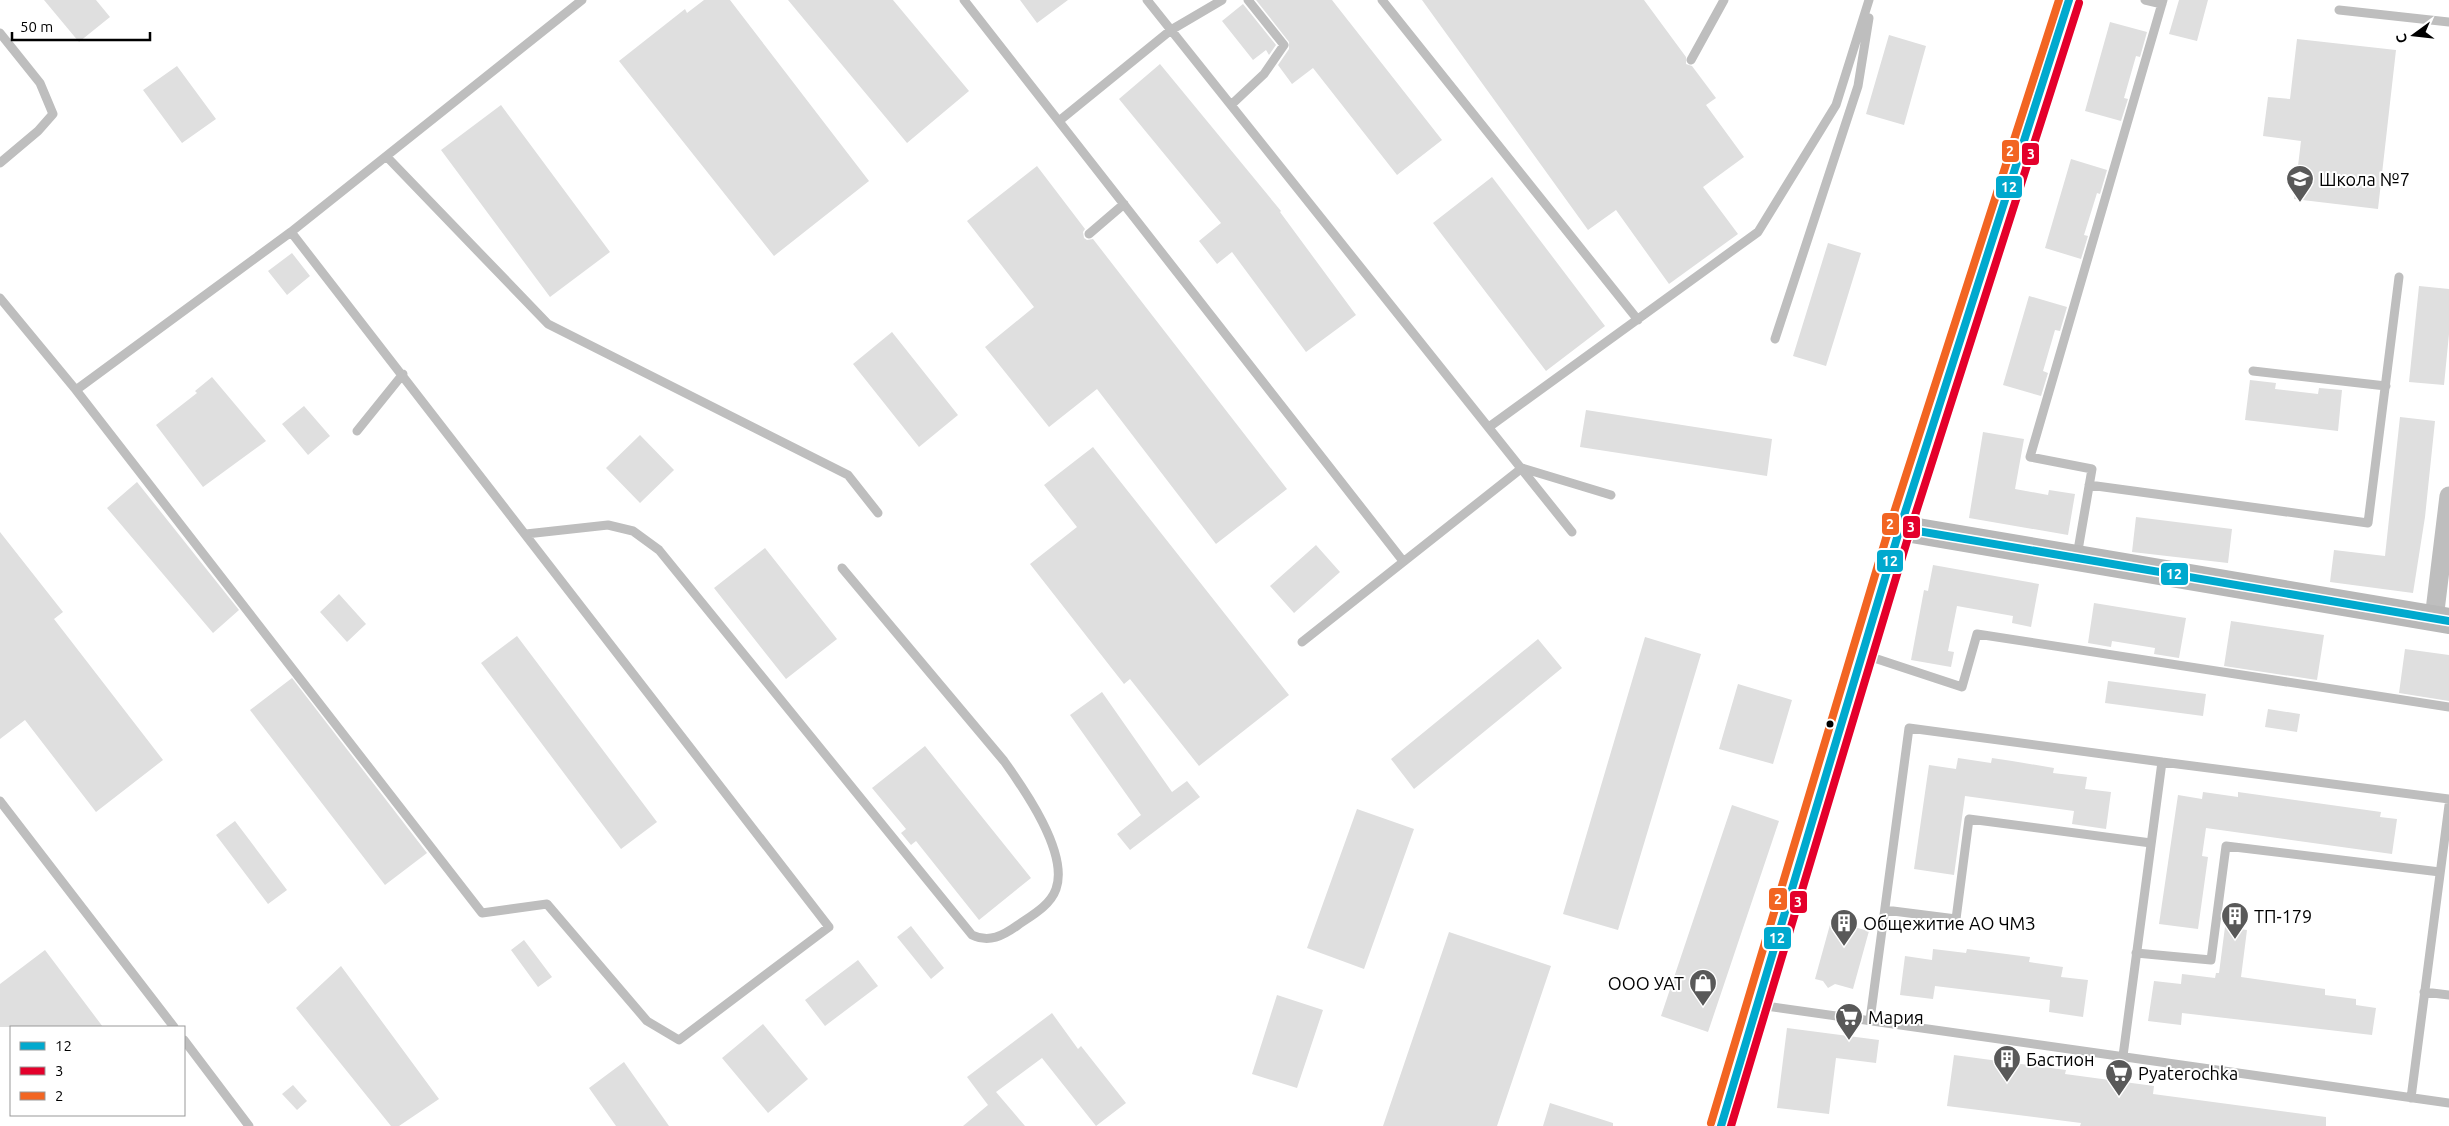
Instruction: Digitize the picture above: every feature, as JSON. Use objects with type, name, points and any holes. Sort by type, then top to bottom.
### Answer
[{"type":"street","points":[[1721,1126],[1900,528],[2069,0]]},
{"type":"street","points":[[1900,528],[2441,620],[2449,496]]},
{"type":"lane","points":[[76,390],[291,232],[582,0]]},
{"type":"lane","points":[[964,0],[1404,561]]},
{"type":"lane","points":[[1147,0],[1572,532]]},
{"type":"lane","points":[[1059,122],[1171,30],[1222,0]]},
{"type":"lane","points":[[1231,105],[1264,74],[1284,45],[1248,0]]},
{"type":"lane","points":[[1382,0],[1638,320]]},
{"type":"lane","points":[[1691,60],[1724,0]]},
{"type":"lane","points":[[1489,427],[1758,232],[1836,105],[1870,0]]},
{"type":"lane","points":[[1775,339],[1858,86],[1870,0]]},
{"type":"lane","points":[[2077,558],[2092,468],[2030,458],[2163,2],[2145,0]]},
{"type":"lane","points":[[2339,10],[2449,22]]},
{"type":"lane","points":[[0,32],[40,83],[53,114],[38,131],[0,164]]},
{"type":"lane","points":[[387,157],[548,324],[848,475],[878,513]]},
{"type":"lane","points":[[1089,234],[1124,204]]},
{"type":"lane","points":[[0,298],[76,390],[482,912],[547,904],[647,1021],[680,1040],[829,927],[403,374],[291,232]]},
{"type":"lane","points":[[2089,485],[2368,523],[2399,277]]},
{"type":"lane","points":[[2253,371],[2386,386]]},
{"type":"lane","points":[[357,431],[403,374]]},
{"type":"lane","points":[[1302,642],[1522,468]]},
{"type":"lane","points":[[1522,468],[1611,495]]},
{"type":"lane","points":[[526,534],[608,525],[633,531],[659,550],[972,935],[989,940],[1007,933],[1043,907],[1056,891],[1058,865],[1046,834],[1022,788],[1004,761],[842,568]]},
{"type":"lane","points":[[1863,654],[1962,687],[1977,634],[2449,707]]},
{"type":"lane","points":[[1870,1020],[1909,728],[2449,799]]},
{"type":"lane","points":[[2123,1056],[2162,762]]},
{"type":"lane","points":[[0,801],[173,1026]]},
{"type":"lane","points":[[2410,1098],[2449,805]]},
{"type":"lane","points":[[1885,910],[1956,919],[1969,819],[2151,843]]},
{"type":"lane","points":[[2136,952],[2211,960],[2226,846],[2440,872]]},
{"type":"lane","points":[[2424,992],[2449,995]]},
{"type":"lane","points":[[1756,1004],[2449,1103]]},
{"type":"lane","points":[[185,1041],[249,1126]]},
{"type":"building","points":[[44,0],[96,0],[110,17],[79,42]]},
{"type":"building","points":[[704,0],[730,0],[869,181],[774,256],[619,61],[685,9],[687,13]]},
{"type":"building","points":[[788,0],[893,0],[969,91],[907,143]]},
{"type":"building","points":[[1020,0],[1068,0],[1037,23]]},
{"type":"building","points":[[1256,0],[1332,0],[1442,140],[1397,175],[1313,68],[1292,84],[1278,65],[1289,49],[1289,42]]},
{"type":"building","points":[[1422,0],[1644,0],[1686,57],[1686,64],[1692,66],[1716,98],[1706,105],[1744,157],[1703,187],[1738,234],[1669,284],[1616,210],[1588,230]]},
{"type":"building","points":[[2179,0],[2208,0],[2197,41],[2169,34]]},
{"type":"building","points":[[1243,4],[1276,45],[1269,55],[1266,50],[1253,60],[1222,21]]},
{"type":"building","points":[[2110,22],[2147,32],[2140,57],[2136,56],[2124,98],[2128,99],[2121,121],[2085,111]]},
{"type":"building","points":[[1889,35],[1926,46],[1904,125],[1866,114]]},
{"type":"building","points":[[2297,39],[2396,50],[2378,209],[2294,199],[2301,141],[2263,136],[2268,97],[2290,99]]},
{"type":"building","points":[[1160,64],[1281,211],[1356,315],[1306,352],[1232,252],[1217,264],[1199,241],[1221,223],[1119,99]]},
{"type":"building","points":[[177,66],[216,119],[182,143],[143,90]]},
{"type":"building","points":[[501,105],[610,252],[550,297],[441,150]]},
{"type":"building","points":[[2071,159],[2107,170],[2100,194],[2097,193],[2084,235],[2088,236],[2081,259],[2045,248]]},
{"type":"building","points":[[1037,166],[1085,229],[1083,232],[1084,238],[1087,240],[1093,239],[1287,489],[1216,544],[1097,389],[1049,427],[985,347],[1034,307],[967,221]]},
{"type":"building","points":[[1492,177],[1605,326],[1546,371],[1433,223]]},
{"type":"building","points":[[1828,243],[1861,253],[1826,366],[1793,356]]},
{"type":"building","points":[[292,253],[310,276],[287,295],[268,271]]},
{"type":"building","points":[[2419,286],[2449,289],[2449,334],[2444,385],[2409,382]]},
{"type":"building","points":[[2029,296],[2067,307],[2060,331],[2055,330],[2043,371],[2048,373],[2041,396],[2003,385]]},
{"type":"building","points":[[892,332],[958,415],[919,447],[853,364]]},
{"type":"building","points":[[212,377],[266,441],[203,487],[156,425],[197,393],[195,391]]},
{"type":"building","points":[[2250,380],[2276,383],[2275,389],[2318,394],[2319,388],[2342,390],[2338,431],[2245,420]]},
{"type":"building","points":[[304,406],[330,436],[308,455],[282,424]]},
{"type":"building","points":[[1586,410],[1772,439],[1767,476],[1580,447]]},
{"type":"building","points":[[2400,417],[2435,421],[2425,517],[2413,593],[2330,582],[2334,550],[2385,556]]},
{"type":"building","points":[[1983,432],[2024,439],[2015,489],[2048,495],[2049,490],[2075,494],[2068,535],[1969,518]]},
{"type":"building","points":[[640,435],[674,470],[640,503],[606,468]]},
{"type":"building","points":[[1093,447],[1289,695],[1199,766],[1130,679],[1124,684],[1030,564],[1077,527],[1044,485]]},
{"type":"building","points":[[137,482],[239,610],[213,633],[107,508]]},
{"type":"building","points":[[2136,517],[2232,529],[2228,563],[2132,552]]},
{"type":"building","points":[[0,532],[63,612],[54,619],[163,760],[96,812],[25,720],[0,739]]},
{"type":"building","points":[[1316,545],[1340,572],[1294,613],[1270,586]]},
{"type":"building","points":[[765,548],[837,639],[786,679],[714,588]]},
{"type":"building","points":[[1933,565],[2039,584],[2031,627],[2012,623],[2013,616],[1957,606],[1948,651],[1954,652],[1951,667],[1911,660],[1924,590],[1928,591]]},
{"type":"building","points":[[339,594],[366,624],[347,642],[320,612]]},
{"type":"building","points":[[2094,603],[2186,618],[2179,658],[2154,654],[2155,648],[2112,641],[2111,647],[2088,643]]},
{"type":"building","points":[[2231,621],[2324,635],[2317,680],[2224,666]]},
{"type":"building","points":[[517,636],[657,822],[621,849],[481,663]]},
{"type":"building","points":[[1645,637],[1701,654],[1618,930],[1563,914]]},
{"type":"building","points":[[1538,639],[1562,668],[1414,789],[1391,759]]},
{"type":"building","points":[[2405,649],[2449,655],[2449,701],[2399,693]]},
{"type":"building","points":[[292,678],[427,853],[385,885],[250,710]]},
{"type":"building","points":[[2108,681],[2206,694],[2203,716],[2105,703]]},
{"type":"building","points":[[1738,684],[1792,700],[1773,764],[1719,749]]},
{"type":"building","points":[[1102,692],[1172,792],[1187,781],[1200,797],[1130,850],[1117,834],[1141,815],[1070,715]]},
{"type":"building","points":[[2268,709],[2300,714],[2297,732],[2265,727]]},
{"type":"building","points":[[925,746],[1031,878],[979,920],[916,841],[911,845],[901,833],[906,829],[872,788]]},
{"type":"building","points":[[1958,758],[1991,763],[1992,758],[2054,768],[2053,773],[2087,777],[2085,789],[2111,792],[2106,829],[2072,824],[2074,811],[1965,796],[1954,875],[1914,869],[1929,765],[1956,769]]},
{"type":"building","points":[[2203,792],[2238,797],[2238,792],[2381,812],[2380,817],[2397,819],[2392,854],[2206,828],[2202,856],[2208,857],[2198,929],[2159,924],[2178,795],[2202,799]]},
{"type":"building","points":[[1732,805],[1779,821],[1708,1032],[1661,1016]]},
{"type":"building","points":[[1357,809],[1414,829],[1364,969],[1307,948]]},
{"type":"building","points":[[235,821],[287,890],[268,904],[216,835]]},
{"type":"building","name":"Общежитие АО ЧМЗ","points":[[1831,921],[1869,931],[1853,989],[1835,984],[1828,988],[1823,981],[1815,979]]},
{"type":"building","points":[[911,926],[944,968],[931,979],[897,937]]},
{"type":"building","points":[[2225,927],[2247,930],[2241,977],[2325,989],[2325,995],[2356,999],[2356,1005],[2376,1008],[2372,1035],[2182,1013],[2181,1025],[2148,1021],[2154,981],[2181,984],[2182,974],[2215,978],[2216,973],[2219,973]]},
{"type":"building","points":[[1449,932],[1551,966],[1497,1126],[1383,1126]]},
{"type":"building","points":[[524,940],[552,977],[538,987],[511,950]]},
{"type":"building","points":[[1933,949],[1966,953],[1967,949],[2030,957],[2029,962],[2063,967],[2061,977],[2088,980],[2083,1017],[2049,1012],[2050,1000],[1935,986],[1933,999],[1900,995],[1905,956],[1932,960]]},
{"type":"building","points":[[45,950],[102,1026],[0,1027],[0,984]]},
{"type":"building","points":[[858,960],[878,986],[825,1026],[805,1000]]},
{"type":"building","points":[[341,966],[439,1099],[399,1126],[391,1126],[296,1008]]},
{"type":"building","points":[[1277,995],[1323,1010],[1297,1088],[1252,1074]]},
{"type":"building","points":[[1052,1013],[1078,1049],[1081,1046],[1126,1103],[1096,1126],[1042,1058],[996,1092],[1025,1126],[963,1126],[988,1105],[967,1077]]},
{"type":"building","points":[[763,1024],[808,1079],[768,1113],[722,1058]]},
{"type":"building","points":[[1787,1028],[1879,1040],[1876,1063],[1836,1058],[1829,1114],[1777,1108]]},
{"type":"building","points":[[1954,1055],[2066,1070],[2065,1074],[2154,1086],[2153,1094],[2326,1117],[2326,1126],[2080,1126],[2081,1123],[1947,1106]]},
{"type":"building","points":[[624,1062],[669,1126],[616,1126],[589,1088]]},
{"type":"building","points":[[293,1085],[307,1101],[297,1110],[282,1094]]},
{"type":"building","points":[[1550,1103],[1613,1123],[1613,1126],[1543,1126]]},
{"type":"transit line","name":"2","points":[[1711,1123],[1890,525],[2059,0]]},
{"type":"transit line","name":"12","points":[[1721,1126],[1900,528],[2069,0]]},
{"type":"transit line","name":"3","points":[[1731,1126],[1910,531],[2079,3]]},
{"type":"transit line","name":"12","points":[[1900,528],[2449,621]]},
{"type":"place","name":"Школа №7","points":[[2300,203]]},
{"type":"place","name":"ТП-179","points":[[2235,940]]},
{"type":"place","name":"Общежитие АО ЧМЗ","points":[[1844,947]]},
{"type":"place","name":"ООО УАТ","points":[[1703,1007]]},
{"type":"place","name":"Мария","points":[[1849,1041]]},
{"type":"place","name":"Бастион","points":[[2007,1083]]},
{"type":"place","name":"Pyaterochka","points":[[2119,1097]]}]
